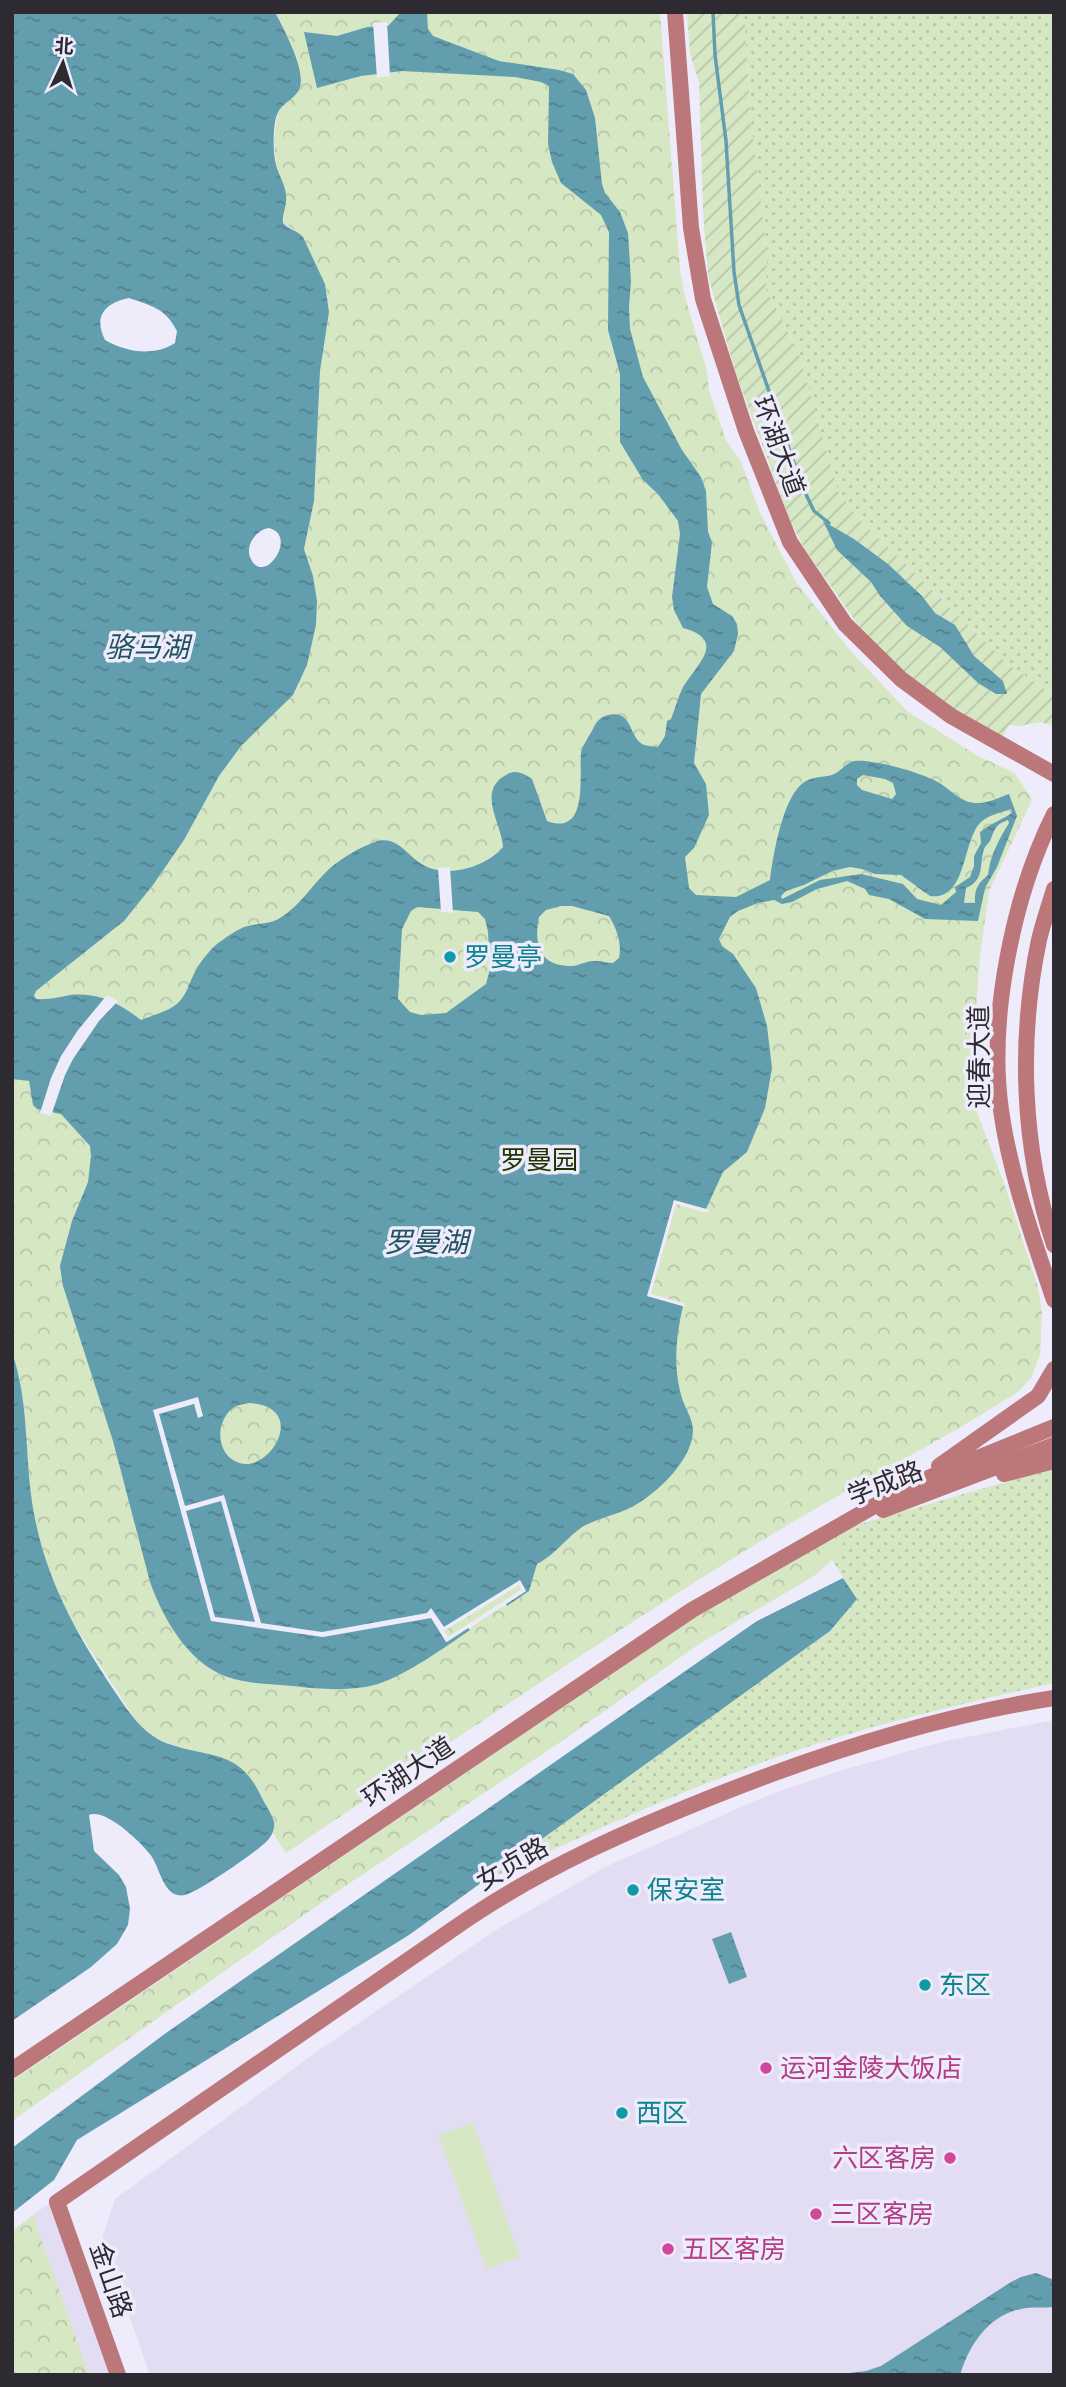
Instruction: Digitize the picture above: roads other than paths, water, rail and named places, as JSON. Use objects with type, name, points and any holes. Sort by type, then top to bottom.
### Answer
[{"type":"main road","name":"环湖大道","points":[[675,12],[691,228],[702,299],[786,534],[845,624],[901,679],[951,716],[1054,774]]},
{"type":"main road","name":"迎春大道","points":[[1054,814],[1029,876],[1014,924],[1001,1005],[999,1088],[1007,1144],[1023,1206],[1054,1300]]},
{"type":"main road","points":[[1029,876],[1054,887]]},
{"type":"main road","name":"迎春大道","points":[[1054,887],[1039,938],[1031,985],[1026,1082],[1027,1115],[1042,1208],[1054,1245]]},
{"type":"main road","points":[[1048,1283],[1054,1316]]},
{"type":"main road","points":[[911,1492],[1038,1396],[1054,1369]]},
{"type":"main road","name":"学成路","points":[[838,1527],[1054,1427]]},
{"type":"main road","name":"学成路","points":[[911,1492],[1054,1445]]},
{"type":"main road","points":[[911,1492],[1054,1461]]},
{"type":"main road","name":"环湖大道","points":[[12,2070],[692,1610],[838,1527]]},
{"type":"main road","name":"女贞路","points":[[57,2203],[478,1912],[553,1867],[680,1810],[813,1759],[907,1729],[966,1714],[1054,1698]]},
{"type":"main road","name":"金山路","points":[[57,2203],[118,2375]]},
{"type":"water","name":"罗曼湖","points":[[12,12],[275,12],[294,52],[301,76],[297,93],[281,108],[277,116],[274,127],[274,155],[286,192],[283,223],[303,237],[325,284],[329,312],[320,371],[314,501],[304,549],[313,576],[317,601],[316,625],[307,665],[293,695],[241,746],[219,776],[184,840],[124,921],[36,991],[34,996],[37,999],[70,995],[99,997],[125,1008],[141,1020],[179,1002],[199,966],[217,944],[244,927],[280,918],[300,901],[329,869],[362,847],[383,840],[390,841],[425,866],[445,871],[477,865],[496,854],[503,847],[493,808],[493,790],[497,782],[509,773],[519,772],[532,779],[547,821],[560,824],[570,820],[579,801],[581,753],[597,722],[608,715],[622,716],[642,744],[658,747],[665,736],[667,721],[671,719],[683,687],[705,653],[704,639],[683,628],[674,610],[672,597],[680,534],[678,521],[658,494],[643,480],[620,442],[620,374],[608,330],[609,232],[601,215],[561,183],[552,162],[548,144],[549,86],[515,77],[402,71],[361,76],[317,88],[304,32],[337,36],[367,27],[388,26],[401,12],[427,12],[428,29],[433,36],[499,61],[573,74],[586,90],[595,118],[605,193],[620,212],[628,233],[630,329],[643,377],[682,450],[701,477],[706,491],[708,532],[712,542],[707,587],[713,604],[732,616],[737,624],[734,651],[701,694],[694,763],[706,784],[709,815],[694,848],[685,857],[689,888],[696,895],[736,897],[770,880],[780,826],[798,788],[806,781],[835,774],[854,761],[885,764],[924,776],[963,800],[973,803],[986,802],[1009,794],[1017,816],[997,867],[985,888],[978,921],[925,919],[889,899],[869,895],[865,889],[847,881],[817,889],[792,902],[782,904],[774,900],[758,903],[730,917],[719,939],[722,946],[733,954],[756,988],[767,1026],[772,1068],[765,1108],[747,1152],[723,1172],[706,1209],[674,1201],[648,1296],[683,1306],[676,1362],[681,1395],[693,1431],[680,1465],[652,1494],[632,1507],[582,1527],[537,1564],[529,1591],[507,1606],[506,1604],[526,1591],[520,1581],[439,1630],[447,1642],[468,1628],[470,1630],[389,1680],[357,1688],[324,1689],[248,1682],[234,1679],[205,1665],[192,1654],[171,1627],[150,1582],[113,1441],[63,1286],[60,1266],[72,1221],[88,1182],[90,1146],[61,1114],[37,1109],[33,1105],[29,1081],[12,1079]],"holes":[[[129,298],[157,309],[168,317],[177,331],[175,343],[158,350],[140,351],[122,348],[105,340],[100,324],[101,317],[113,303]],[[269,528],[277,532],[281,539],[277,556],[265,567],[252,561],[249,551],[252,540],[259,532]],[[863,775],[885,779],[893,783],[896,794],[892,799],[862,790],[857,785],[857,779]],[[1011,809],[1012,813],[980,832],[981,843],[974,856],[970,877],[955,887],[956,892],[941,905],[917,899],[903,884],[861,874],[820,880],[782,899],[781,896],[786,891],[832,871],[850,867],[875,874],[901,875],[930,896],[942,895],[951,889],[957,880],[974,832],[980,823],[990,816]],[[1008,820],[1009,823],[996,848],[988,875],[977,887],[975,903],[964,903],[966,888],[979,876],[984,849],[1000,824]],[[561,906],[572,906],[609,916],[618,937],[619,958],[613,963],[592,961],[572,966],[558,965],[550,961],[544,957],[538,943],[539,917],[546,910]],[[417,907],[478,912],[485,919],[488,932],[490,969],[486,984],[446,1013],[421,1015],[410,1012],[398,999],[402,929],[411,911]],[[249,1403],[268,1407],[278,1416],[281,1428],[277,1441],[258,1461],[246,1464],[233,1460],[223,1449],[221,1427],[227,1414],[235,1407]]]},
{"type":"water","points":[[823,521],[888,564],[922,596],[935,613],[955,625],[974,656],[1003,681],[1007,694],[996,694],[978,683],[940,647],[907,626],[871,582],[837,550]]},
{"type":"water","points":[[12,1352],[21,1388],[36,1524],[53,1579],[77,1630],[107,1680],[141,1726],[163,1742],[220,1757],[239,1766],[255,1784],[274,1825],[269,1839],[252,1854],[205,1885],[180,1895],[169,1890],[152,1857],[132,1836],[105,1817],[89,1815],[94,1851],[119,1875],[126,1887],[130,1909],[128,1925],[117,1944],[91,1967],[12,2021]]},
{"type":"water","points":[[843,1578],[857,1599],[830,1631],[409,1935],[77,2140],[54,2180],[12,2213],[12,2148],[166,2033],[757,1621]]},
{"type":"water","points":[[731,1932],[747,1977],[729,1984],[712,1939]]},
{"type":"water","points":[[1036,2273],[1054,2280],[1054,2307],[1013,2311],[992,2323],[969,2352],[960,2375],[833,2375],[866,2371],[881,2366],[1011,2282]]},
{"type":"waterway","points":[[713,12],[739,305],[802,486],[814,511],[829,523]]},
{"type":"place","name":"罗曼亭","points":[[450,957]]},
{"type":"place","name":"保安室","points":[[633,1890]]},
{"type":"place","name":"东区","points":[[925,1985]]},
{"type":"place","name":"运河金陵大饭店","points":[[766,2068]]},
{"type":"place","name":"西区","points":[[622,2113]]},
{"type":"place","name":"六区客房","points":[[950,2158]]},
{"type":"place","name":"三区客房","points":[[816,2214]]},
{"type":"place","name":"五区客房","points":[[668,2249]]},
{"type":"water label","name":"骆马湖","points":[[147,647]]},
{"type":"park label","name":"罗曼园","points":[[539,1160]]}]
